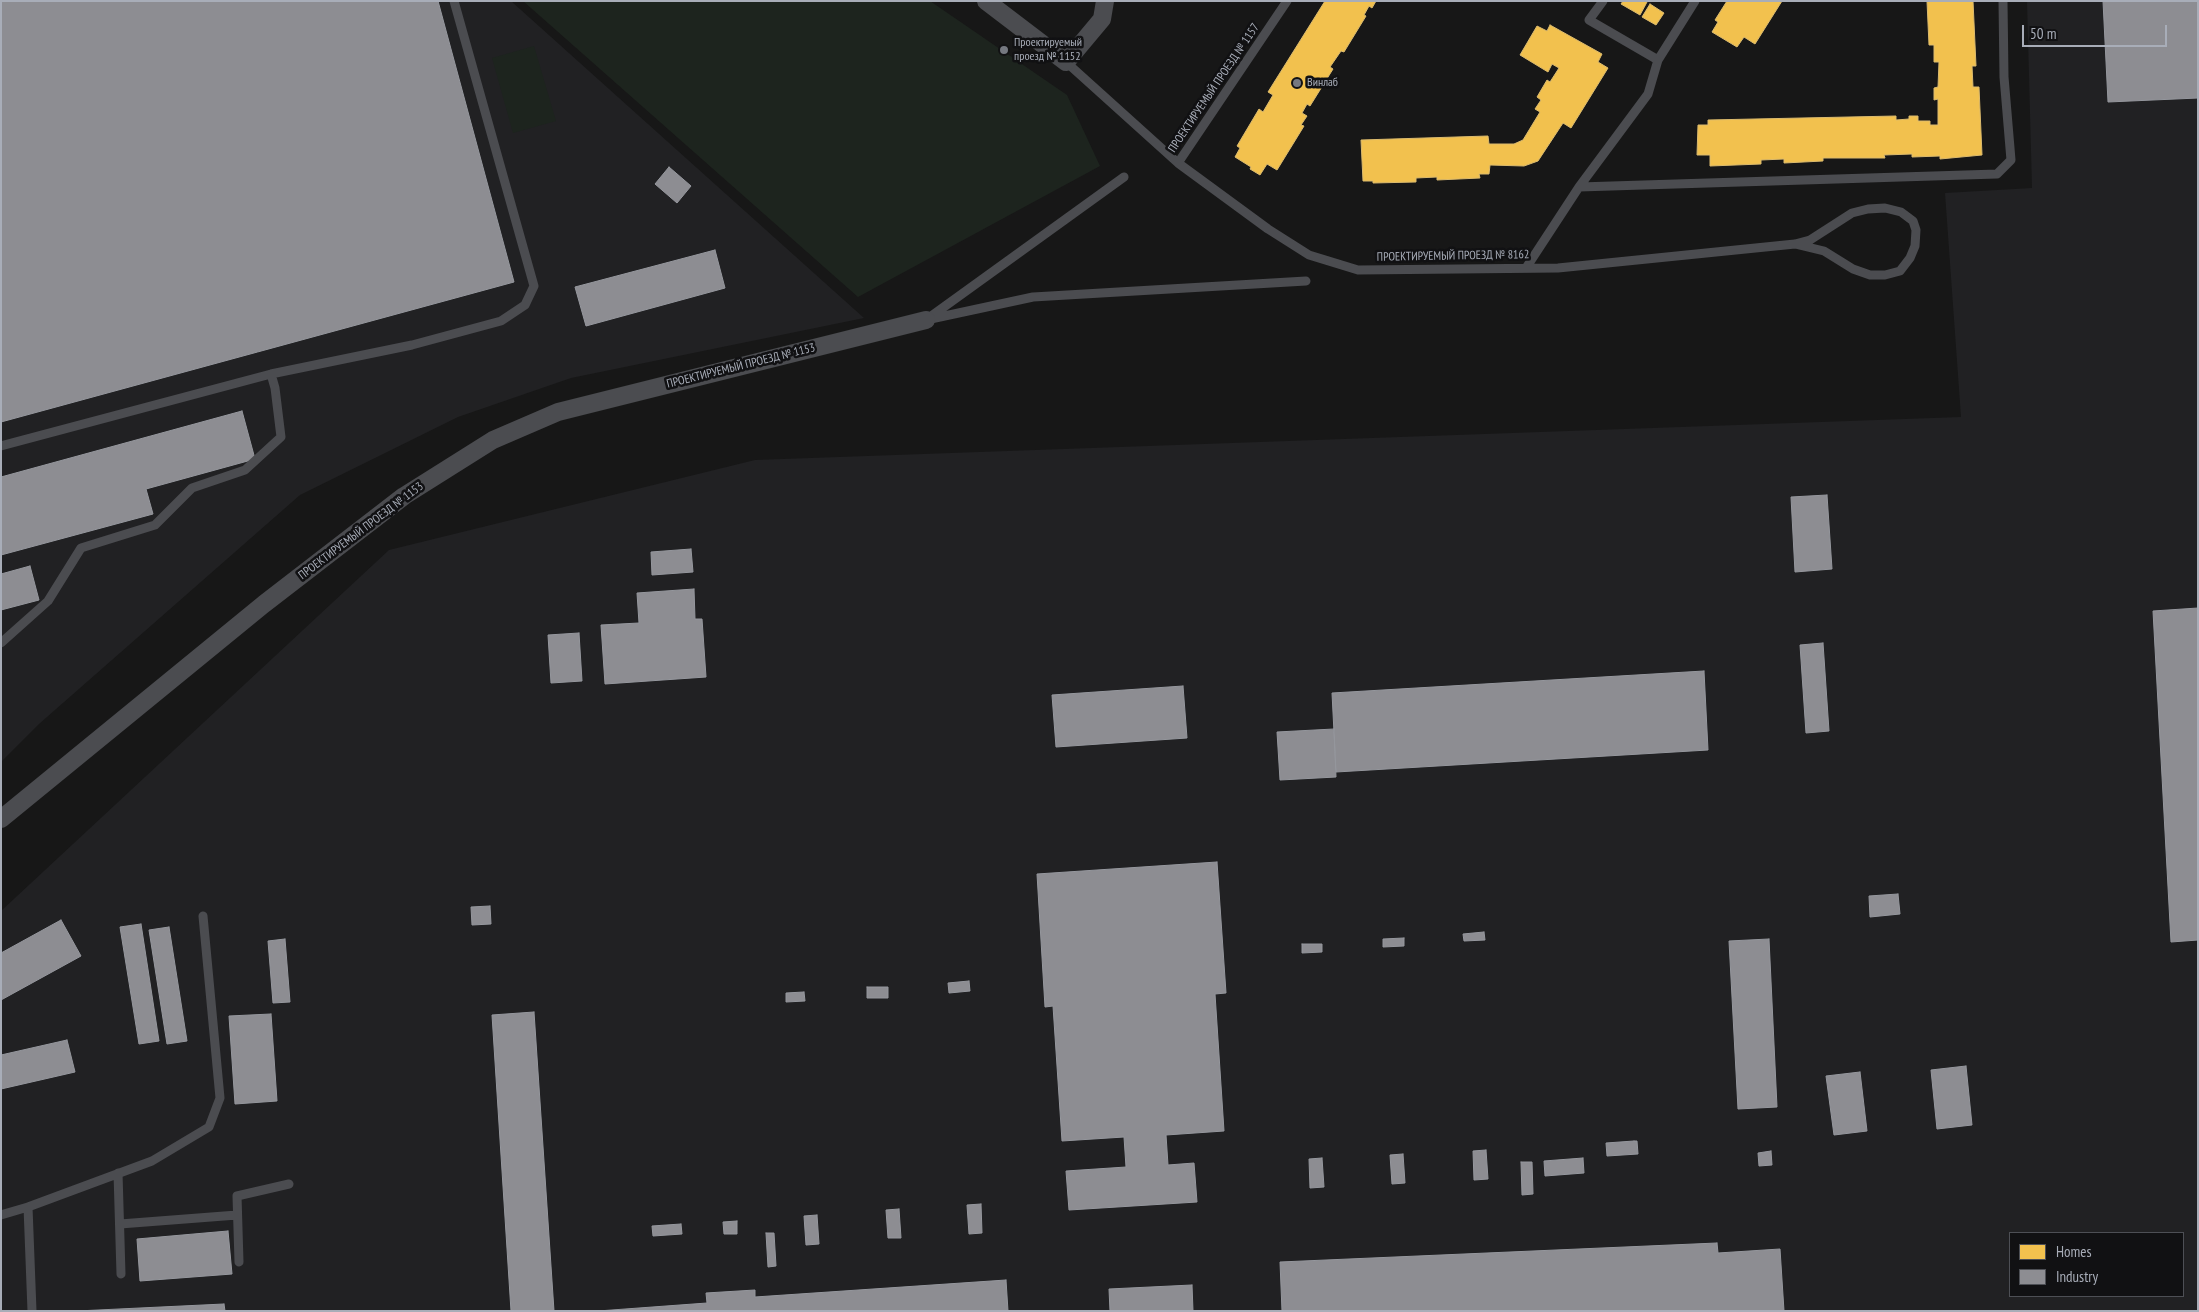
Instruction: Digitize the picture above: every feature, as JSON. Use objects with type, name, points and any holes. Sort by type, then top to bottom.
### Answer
[{"type":"street","points":[[986,1],[1066,62],[1102,19],[1105,1]]},
{"type":"street","name":"ПРОЕКТИРУЕМЫЙ ПРОЕЗД № 1153","points":[[1,819],[272,598],[404,496],[493,440],[558,412],[926,320]]},
{"type":"lane","points":[[1,446],[271,374],[412,345],[501,321],[525,305],[534,286],[454,1]]},
{"type":"lane","name":"ПРОЕКТИРУЕМЫЙ ПРОЕЗД № 1157","points":[[1178,163],[1287,1]]},
{"type":"lane","points":[[1603,1],[1589,20],[1658,60]]},
{"type":"lane","points":[[1526,268],[1579,187],[1648,94],[1658,60],[1695,1]]},
{"type":"lane","points":[[1579,187],[1997,174],[2012,160],[2004,78],[2003,1]]},
{"type":"lane","name":"ПРОЕКТИРУЕМЫЙ ПРОЕЗД № 8162","points":[[1066,62],[1178,163],[1268,229],[1309,255],[1358,270],[1558,268],[1795,244],[1810,240],[1852,213],[1868,209],[1885,208],[1901,212],[1913,221],[1916,230],[1915,246],[1910,258],[1900,271],[1885,275],[1870,275],[1853,269],[1824,251],[1795,244]]},
{"type":"lane","points":[[926,320],[1124,176]]},
{"type":"lane","points":[[926,320],[1033,297],[1306,281]]},
{"type":"lane","points":[[1,643],[48,601],[80,548],[155,525],[192,488],[245,470],[281,437],[275,388],[271,374]]},
{"type":"lane","points":[[1,1215],[28,1207],[152,1161],[208,1127],[220,1098],[203,916]]},
{"type":"lane","points":[[118,1173],[121,1274]]},
{"type":"lane","points":[[239,1262],[237,1196],[288,1184]]},
{"type":"lane","points":[[28,1207],[32,1311]]},
{"type":"lane","points":[[120,1224],[238,1215]]},
{"type":"shaded area","points":[[1,1],[511,1],[864,318],[571,378],[458,417],[300,495],[39,724],[1,762]]},
{"type":"shaded area","points":[[523,1],[930,1],[1067,95],[1100,166],[858,297]]},
{"type":"shaded area","points":[[2027,1],[2198,1],[2198,1311],[1,1311],[1,911],[389,550],[755,460],[1961,417],[1945,193],[2032,188]]},
{"type":"shaded area","points":[[534,46],[556,121],[513,133],[492,58]]},
{"type":"building: Homes","points":[[1325,1],[1376,1],[1372,8],[1369,6],[1364,15],[1366,16],[1344,52],[1341,51],[1330,67],[1333,69],[1310,106],[1307,104],[1302,113],[1307,116],[1301,125],[1304,126],[1277,170],[1267,164],[1260,175],[1235,157],[1240,148],[1237,146],[1259,109],[1263,112],[1273,95],[1268,92]]},
{"type":"building: Homes","points":[[1623,1],[1647,2],[1640,15],[1621,4]]},
{"type":"building: Homes","points":[[1727,1],[1782,1],[1755,44],[1744,37],[1737,47],[1712,32],[1718,22],[1715,20]]},
{"type":"building: Homes","points":[[1927,1],[1973,1],[1976,66],[1972,66],[1973,87],[1979,87],[1982,155],[1940,159],[1940,156],[1912,157],[1912,154],[1884,155],[1885,158],[1823,158],[1823,161],[1784,163],[1784,159],[1761,160],[1761,164],[1710,166],[1710,155],[1697,155],[1698,125],[1708,125],[1708,120],[1896,116],[1896,120],[1909,119],[1909,116],[1918,116],[1918,121],[1930,121],[1930,125],[1938,125],[1938,99],[1934,100],[1934,88],[1938,87],[1939,62],[1934,62],[1934,45],[1929,45]]},
{"type":"building: Homes","points":[[1650,4],[1664,13],[1656,25],[1642,17]]},
{"type":"building: Homes","points":[[1550,25],[1602,54],[1598,62],[1608,68],[1571,128],[1563,123],[1538,161],[1524,166],[1490,165],[1489,174],[1479,174],[1480,178],[1437,180],[1437,177],[1416,178],[1416,182],[1373,183],[1373,181],[1363,181],[1361,140],[1488,136],[1489,144],[1514,144],[1523,140],[1540,112],[1535,109],[1541,100],[1537,97],[1547,80],[1550,82],[1559,68],[1552,64],[1548,72],[1520,55],[1537,26],[1547,31]]},
{"type":"building: Industry","points":[[1,1],[438,1],[514,282],[1,422]]},
{"type":"building: Industry","points":[[2103,1],[2198,1],[2198,98],[2108,102]]},
{"type":"building: Industry","points":[[669,167],[691,186],[677,203],[655,184]]},
{"type":"building: Industry","points":[[715,250],[725,288],[586,326],[575,287]]},
{"type":"building: Industry","points":[[242,411],[255,459],[146,489],[153,514],[1,555],[1,477]]},
{"type":"building: Industry","points":[[1827,495],[1832,569],[1795,572],[1791,497]]},
{"type":"building: Industry","points":[[691,549],[693,572],[652,575],[651,552]]},
{"type":"building: Industry","points":[[30,566],[39,600],[1,610],[1,574]]},
{"type":"building: Industry","points":[[694,589],[695,619],[702,619],[706,677],[605,684],[601,625],[639,623],[637,593]]},
{"type":"building: Industry","points":[[2198,608],[2198,940],[2171,942],[2153,611]]},
{"type":"building: Industry","points":[[579,633],[582,681],[551,683],[548,635]]},
{"type":"building: Industry","points":[[1823,643],[1829,731],[1806,733],[1800,645]]},
{"type":"building: Industry","points":[[1704,671],[1708,750],[1336,772],[1332,693]]},
{"type":"building: Industry","points":[[1183,686],[1187,738],[1056,747],[1052,695]]},
{"type":"building: Industry","points":[[1334,729],[1336,777],[1280,780],[1277,732]]},
{"type":"building: Industry","points":[[1217,862],[1226,993],[1215,994],[1224,1131],[1166,1135],[1168,1165],[1194,1163],[1197,1202],[1069,1210],[1066,1171],[1126,1167],[1124,1137],[1062,1141],[1053,1006],[1045,1007],[1037,874]]},
{"type":"building: Industry","points":[[1898,894],[1900,914],[1870,917],[1869,896]]},
{"type":"building: Industry","points":[[490,906],[491,924],[472,925],[471,907]]},
{"type":"building: Industry","points":[[61,920],[81,956],[1,1000],[1,953]]},
{"type":"building: Industry","points":[[141,924],[159,1041],[139,1044],[120,927]]},
{"type":"building: Industry","points":[[169,927],[187,1041],[167,1044],[149,930]]},
{"type":"building: Industry","points":[[1484,932],[1485,940],[1464,941],[1463,934]]},
{"type":"building: Industry","points":[[1404,938],[1404,946],[1383,947],[1383,939]]},
{"type":"building: Industry","points":[[285,939],[290,1002],[273,1003],[268,941]]},
{"type":"building: Industry","points":[[1769,939],[1777,1107],[1738,1109],[1729,941]]},
{"type":"building: Industry","points":[[1302,944],[1322,944],[1322,952],[1302,953]]},
{"type":"building: Industry","points":[[969,981],[970,991],[949,993],[948,983]]},
{"type":"building: Industry","points":[[867,987],[888,987],[888,998],[867,998]]},
{"type":"building: Industry","points":[[804,992],[805,1001],[786,1002],[786,993]]},
{"type":"building: Industry","points":[[534,1012],[554,1311],[511,1311],[492,1015]]},
{"type":"building: Industry","points":[[271,1014],[277,1101],[235,1104],[229,1016]]},
{"type":"building: Industry","points":[[67,1040],[75,1072],[1,1089],[1,1055]]},
{"type":"building: Industry","points":[[1966,1066],[1972,1125],[1937,1129],[1931,1070]]},
{"type":"building: Industry","points":[[1860,1072],[1867,1131],[1834,1135],[1826,1076]]},
{"type":"building: Industry","points":[[1637,1141],[1638,1154],[1607,1156],[1606,1143]]},
{"type":"building: Industry","points":[[1486,1150],[1488,1179],[1474,1180],[1473,1151]]},
{"type":"building: Industry","points":[[1771,1151],[1772,1165],[1759,1166],[1758,1153]]},
{"type":"building: Industry","points":[[1403,1154],[1405,1183],[1392,1184],[1390,1155]]},
{"type":"building: Industry","points":[[1322,1158],[1324,1187],[1310,1188],[1309,1159]]},
{"type":"building: Industry","points":[[1583,1158],[1584,1173],[1545,1176],[1544,1161]]},
{"type":"building: Industry","points":[[1521,1162],[1532,1162],[1533,1194],[1522,1195]]},
{"type":"building: Industry","points":[[981,1204],[982,1233],[969,1234],[967,1205]]},
{"type":"building: Industry","points":[[899,1209],[901,1238],[888,1238],[886,1210]]},
{"type":"building: Industry","points":[[817,1215],[819,1244],[806,1245],[804,1216]]},
{"type":"building: Industry","points":[[737,1221],[737,1234],[724,1234],[723,1222]]},
{"type":"building: Industry","points":[[681,1224],[682,1234],[653,1236],[652,1226]]},
{"type":"building: Industry","points":[[228,1231],[232,1274],[140,1281],[137,1239]]},
{"type":"building: Industry","points":[[766,1233],[774,1233],[776,1266],[768,1267]]},
{"type":"building: Industry","points":[[1717,1243],[1718,1253],[1780,1249],[1784,1311],[1282,1311],[1280,1262]]},
{"type":"building: Industry","points":[[1006,1280],[1008,1311],[598,1311],[707,1303],[706,1293],[755,1290],[755,1297]]},
{"type":"building: Industry","points":[[1192,1285],[1193,1311],[1110,1311],[1109,1289]]},
{"type":"building: Industry","points":[[224,1304],[225,1311],[77,1311]]},
{"type":"place","name":"Проектируемый проезд № 1152","points":[[1004,50]]},
{"type":"place","name":"Винлаб","points":[[1297,83]]}]
